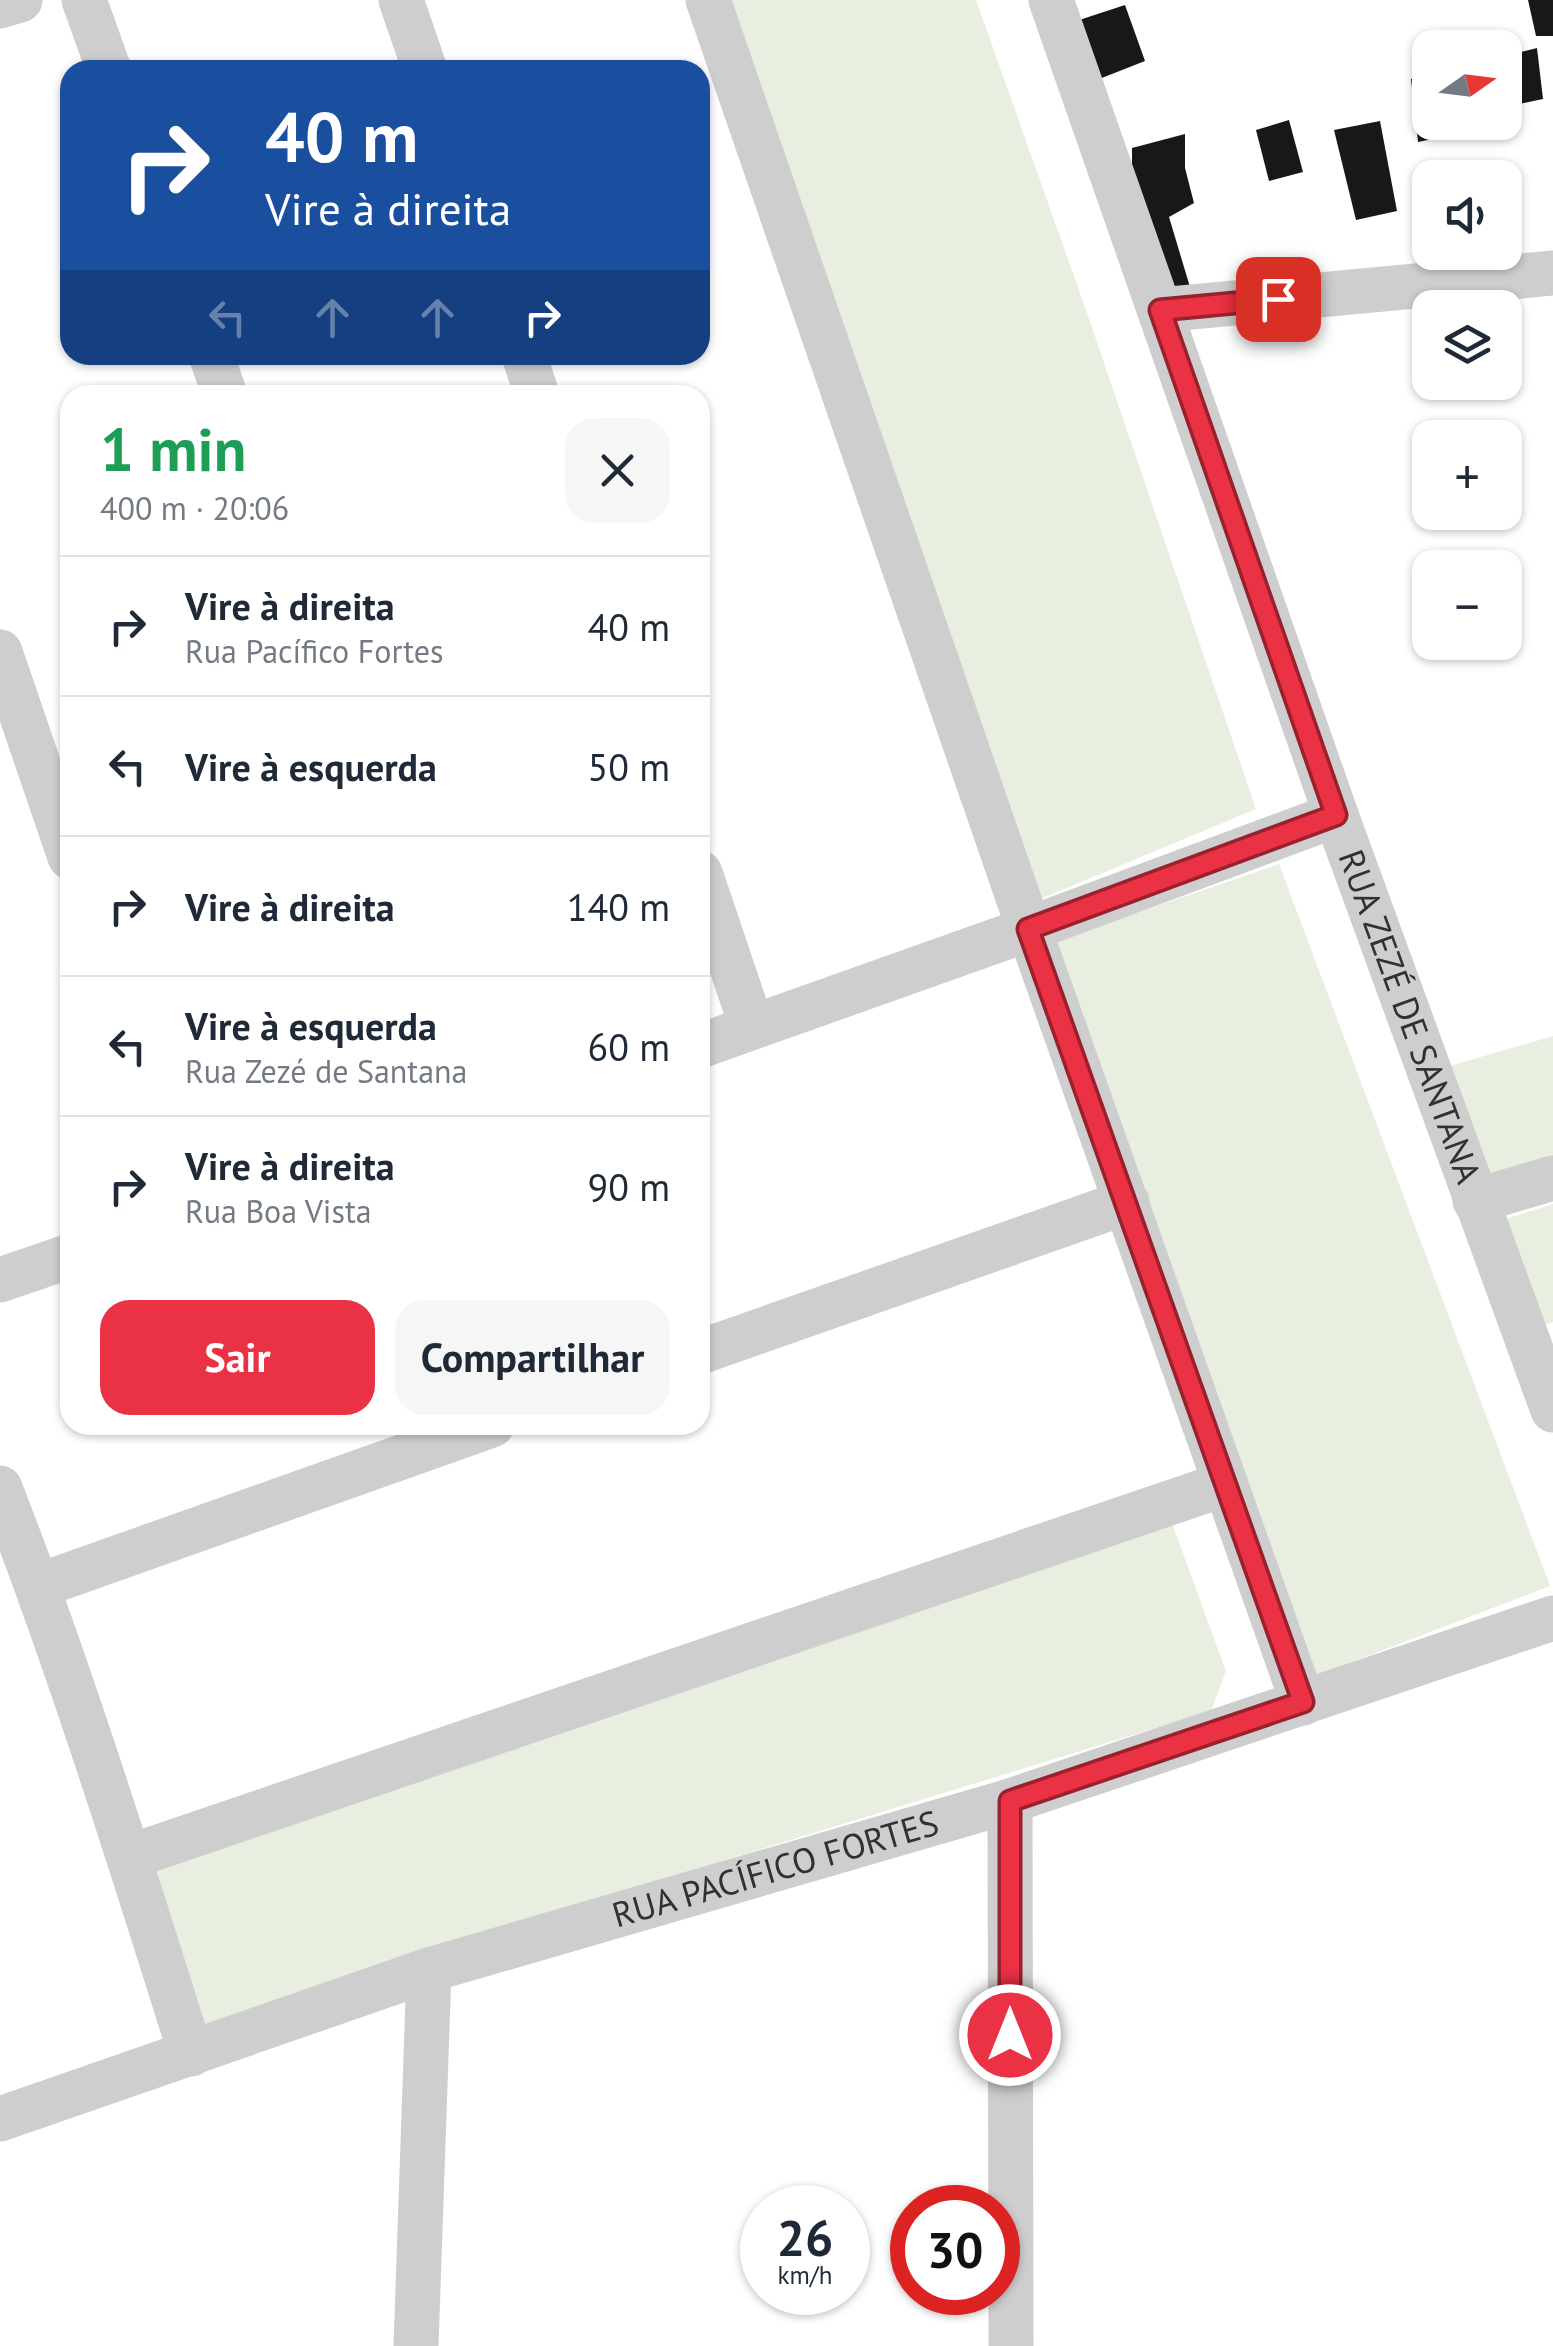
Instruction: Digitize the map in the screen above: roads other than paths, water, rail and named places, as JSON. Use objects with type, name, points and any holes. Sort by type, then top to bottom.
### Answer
[{"type":"street","points":[[0,6],[20,0]]},
{"type":"street","points":[[84,0],[105,60]]},
{"type":"street","points":[[400,0],[421,60]]},
{"type":"street","points":[[708,0],[1028,929],[1303,1702]]},
{"type":"street","name":"RUA ZEZÉ DE SANTANA","points":[[1051,0],[1336,815],[1553,1410]]},
{"type":"street","points":[[1160,310],[1553,273]]},
{"type":"street","points":[[0,652],[60,828]]},
{"type":"street","points":[[710,1042],[1336,815]]},
{"type":"street","points":[[710,902],[752,1026]]},
{"type":"street","points":[[1474,1201],[1553,1178]]},
{"type":"street","points":[[710,1348],[1128,1202]]},
{"type":"street","points":[[0,1280],[60,1259]]},
{"type":"street","points":[[38,1586],[464,1435]]},
{"type":"street","points":[[129,1857],[1225,1484]]},
{"type":"street","points":[[0,1488],[38,1586],[191,2054]]},
{"type":"street","name":"RUA PACÍFICO FORTES","points":[[0,2119],[430,1970],[1010,1801],[1553,1618]]},
{"type":"street","points":[[1010,1801],[1010,2346]]},
{"type":"street","points":[[416,2346],[430,1970]]}]
